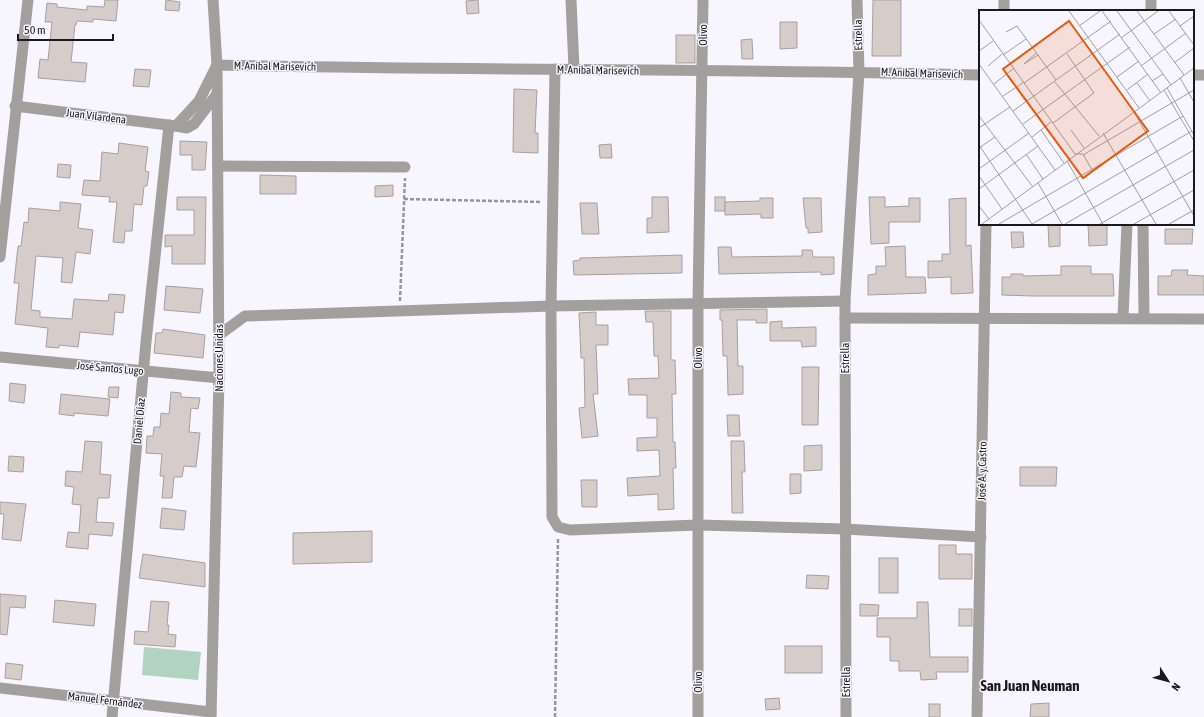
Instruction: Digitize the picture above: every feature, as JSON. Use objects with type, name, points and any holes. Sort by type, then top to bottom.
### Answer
[{"type":"street","points":[[0,257],[15,106],[28,0]]},
{"type":"street","name":"Naciones Unidas","points":[[211,715],[219,378],[217,65],[213,0]]},
{"type":"street","points":[[571,0],[574,69]]},
{"type":"street","name":"Olivo","points":[[698,717],[698,302],[703,0]]},
{"type":"street","name":"Estrella","points":[[846,717],[845,301],[859,72],[857,0]]},
{"type":"street","points":[[173,126],[199,101],[217,65]]},
{"type":"street","name":"M. Anibal Marisevich","points":[[217,65],[347,68],[859,72],[979,75]]},
{"type":"street","points":[[555,69],[551,306],[552,517],[558,527],[570,530],[698,526],[845,529],[981,537]]},
{"type":"street","name":"Juan Vilardena","points":[[15,106],[187,128],[194,124],[217,94]]},
{"type":"street","name":"Daniel Díaz","points":[[112,717],[144,371],[173,126]]},
{"type":"street","points":[[218,166],[405,167]]},
{"type":"street","name":"José A. y Castro","points":[[977,717],[986,225]]},
{"type":"street","points":[[1123,317],[1127,225]]},
{"type":"street","points":[[1143,225],[1144,318]]},
{"type":"street","points":[[219,335],[245,316],[698,302],[845,301]]},
{"type":"street","points":[[845,318],[984,319],[1123,317],[1204,319]]},
{"type":"street","name":"José Santos Lugo","points":[[0,357],[219,378]]},
{"type":"street","name":"Manuel Fernández","points":[[0,688],[113,701],[211,715]]},
{"type":"path","points":[[400,311],[405,167]]},
{"type":"path","points":[[404,199],[553,202]]},
{"type":"path","points":[[556,717],[558,527]]},
{"type":"green space","points":[[144,647],[201,652],[198,680],[142,675]]},
{"type":"building","points":[[105,0],[118,0],[116,21],[93,19],[93,22],[77,21],[75,25],[71,62],[87,63],[85,82],[38,78],[40,59],[48,60],[52,22],[45,22],[47,3],[57,4],[57,7],[87,10],[87,6],[104,7]]},
{"type":"building","points":[[166,0],[180,2],[179,11],[165,10]]},
{"type":"building","points":[[478,0],[479,13],[467,14],[466,1]]},
{"type":"building","points":[[873,0],[901,0],[901,56],[872,56]]},
{"type":"building","points":[[780,22],[797,22],[797,48],[780,49]]},
{"type":"building","points":[[676,35],[695,35],[695,63],[676,63]]},
{"type":"building","points":[[752,39],[753,59],[742,59],[741,40]]},
{"type":"building","points":[[135,69],[151,70],[149,87],[133,86]]},
{"type":"building","points":[[514,89],[537,90],[535,133],[538,133],[538,153],[513,152]]},
{"type":"building","points":[[180,141],[207,142],[205,170],[192,170],[192,155],[180,155]]},
{"type":"building","points":[[119,143],[148,147],[145,171],[149,172],[147,186],[144,186],[142,205],[134,204],[132,231],[125,231],[124,243],[113,242],[117,202],[109,202],[110,197],[82,195],[84,180],[100,181],[102,152],[118,154]]},
{"type":"building","points":[[611,144],[612,158],[600,158],[599,145]]},
{"type":"building","points":[[58,164],[71,165],[70,178],[57,177]]},
{"type":"building","points":[[260,175],[296,176],[296,194],[260,194]]},
{"type":"building","points":[[393,185],[393,196],[375,197],[375,186]]},
{"type":"building","points":[[177,197],[206,197],[205,264],[172,264],[172,246],[165,247],[165,235],[194,235],[194,210],[177,210]]},
{"type":"building","points":[[652,197],[668,197],[669,232],[647,233],[647,218],[652,218]]},
{"type":"building","points":[[715,197],[725,197],[725,211],[715,211]]},
{"type":"building","points":[[869,197],[885,197],[885,207],[909,206],[909,198],[920,198],[920,222],[889,222],[889,243],[871,244]]},
{"type":"building","points":[[760,198],[773,198],[773,218],[761,218],[761,214],[725,215],[725,202],[760,201]]},
{"type":"building","points":[[803,198],[821,198],[822,232],[808,233],[808,228],[806,228]]},
{"type":"building","points":[[966,198],[966,246],[971,245],[973,293],[951,294],[951,277],[928,278],[928,261],[942,261],[942,254],[950,254],[949,199]]},
{"type":"building","points":[[60,202],[81,204],[78,228],[93,230],[90,254],[76,252],[72,283],[61,282],[63,258],[36,256],[31,310],[40,311],[40,317],[72,319],[74,299],[108,301],[109,294],[125,295],[123,313],[115,312],[113,335],[80,332],[78,347],[59,345],[59,348],[46,347],[48,328],[15,324],[19,283],[14,283],[18,246],[21,246],[24,222],[28,223],[29,208],[60,211]]},
{"type":"building","points":[[580,203],[597,203],[599,234],[582,234]]},
{"type":"building","points":[[1048,225],[1060,225],[1060,246],[1049,247]]},
{"type":"building","points":[[1088,225],[1107,225],[1107,245],[1089,246]]},
{"type":"building","points":[[1165,229],[1193,229],[1192,244],[1165,244]]},
{"type":"building","points":[[1011,232],[1023,232],[1024,247],[1012,248]]},
{"type":"building","points":[[905,246],[906,277],[925,277],[926,293],[868,295],[868,275],[876,274],[876,266],[886,266],[885,247]]},
{"type":"building","points":[[718,247],[731,247],[732,257],[802,256],[802,250],[812,250],[813,257],[834,257],[834,274],[821,275],[821,272],[719,274]]},
{"type":"building","points":[[682,255],[682,273],[574,275],[573,261],[580,260],[580,258]]},
{"type":"building","points":[[1061,266],[1091,266],[1091,274],[1113,274],[1114,296],[1002,295],[1002,277],[1011,277],[1011,274],[1023,274],[1023,276],[1061,275]]},
{"type":"building","points":[[1172,270],[1188,270],[1187,275],[1204,276],[1204,295],[1158,295],[1158,276],[1171,276]]},
{"type":"building","points":[[166,286],[203,289],[200,313],[164,310]]},
{"type":"building","points":[[767,309],[767,323],[756,323],[756,320],[737,320],[738,366],[743,366],[743,394],[728,395],[727,356],[723,356],[722,320],[720,320],[720,310]]},
{"type":"building","points":[[645,311],[671,311],[671,360],[675,360],[676,394],[672,394],[673,442],[675,442],[676,468],[673,468],[674,509],[658,510],[658,494],[628,496],[627,478],[660,476],[659,450],[637,451],[637,438],[657,437],[657,418],[647,418],[647,395],[629,395],[628,379],[659,378],[658,356],[654,356],[653,322],[646,322]]},
{"type":"building","points":[[596,312],[596,325],[608,325],[608,345],[596,345],[598,394],[593,394],[598,436],[582,438],[579,408],[585,407],[584,358],[581,358],[579,313]]},
{"type":"building","points":[[782,321],[782,328],[816,327],[816,346],[802,347],[801,341],[770,341],[770,322]]},
{"type":"building","points":[[163,329],[205,335],[203,358],[154,353],[156,333],[162,333]]},
{"type":"building","points":[[802,367],[819,367],[818,425],[802,425]]},
{"type":"building","points":[[10,383],[26,385],[24,403],[9,401]]},
{"type":"building","points":[[109,387],[119,387],[118,398],[108,397]]},
{"type":"building","points":[[171,392],[181,393],[181,397],[200,398],[198,409],[191,408],[189,432],[200,433],[196,467],[184,466],[182,477],[174,477],[172,498],[162,498],[164,476],[160,476],[162,454],[146,453],[147,436],[153,436],[154,427],[160,427],[161,413],[169,414]]},
{"type":"building","points":[[61,394],[110,399],[108,416],[74,413],[74,416],[59,414]]},
{"type":"building","points":[[727,415],[739,415],[740,436],[728,436]]},
{"type":"building","points":[[85,441],[102,442],[100,474],[111,475],[109,498],[98,498],[96,522],[114,523],[112,536],[89,534],[88,549],[66,547],[68,532],[79,533],[81,505],[72,504],[74,487],[65,486],[66,471],[82,472]]},
{"type":"building","points":[[731,441],[744,441],[745,472],[742,472],[743,513],[732,513]]},
{"type":"building","points":[[822,445],[822,470],[804,471],[804,446]]},
{"type":"building","points":[[9,456],[24,457],[23,472],[8,471]]},
{"type":"building","points":[[1020,467],[1057,467],[1056,486],[1020,486]]},
{"type":"building","points":[[790,474],[801,474],[801,493],[790,494]]},
{"type":"building","points":[[581,480],[597,480],[597,507],[582,507]]},
{"type":"building","points":[[0,502],[26,504],[21,541],[2,539],[4,514],[0,514]]},
{"type":"building","points":[[162,508],[186,511],[184,530],[160,528]]},
{"type":"building","points":[[372,531],[372,562],[293,564],[293,533]]},
{"type":"building","points":[[939,545],[956,545],[956,554],[972,554],[972,579],[939,579]]},
{"type":"building","points":[[143,554],[205,563],[205,587],[139,578]]},
{"type":"building","points":[[879,558],[898,558],[898,593],[879,593]]},
{"type":"building","points":[[807,575],[829,576],[828,589],[806,588]]},
{"type":"building","points":[[0,594],[26,596],[25,608],[10,607],[7,635],[0,634]]},
{"type":"building","points":[[55,600],[96,604],[94,626],[53,622]]},
{"type":"building","points":[[151,601],[169,602],[167,625],[169,625],[168,634],[176,635],[175,647],[134,644],[135,631],[148,632]]},
{"type":"building","points":[[917,602],[928,602],[930,657],[968,657],[968,672],[936,672],[937,679],[921,680],[920,671],[899,671],[899,661],[890,661],[890,637],[877,637],[877,618],[917,618]]},
{"type":"building","points":[[860,604],[879,605],[878,616],[860,616]]},
{"type":"building","points":[[959,609],[972,609],[972,626],[959,626]]},
{"type":"building","points":[[785,646],[822,646],[822,673],[785,673]]},
{"type":"building","points":[[6,663],[23,665],[21,680],[5,678]]},
{"type":"building","points":[[779,698],[780,709],[766,710],[765,699]]},
{"type":"building","points":[[1049,703],[1049,717],[1030,717],[1031,704]]},
{"type":"building","points":[[929,704],[940,704],[940,717],[929,717]]},
{"type":"district","name":"San Juan Neuman","points":[[1030,685]]}]
